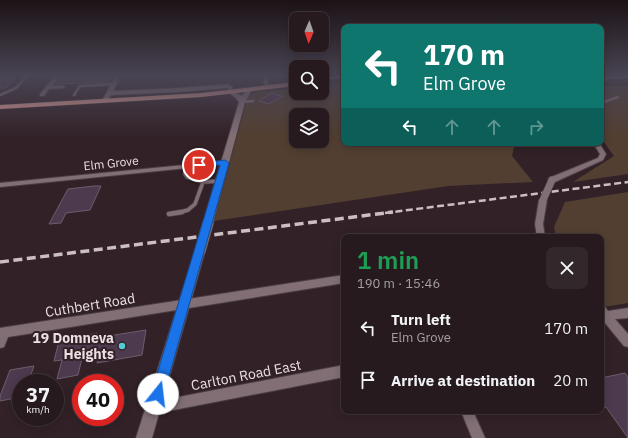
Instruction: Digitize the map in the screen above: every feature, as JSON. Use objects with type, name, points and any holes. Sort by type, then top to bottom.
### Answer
[{"type":"highway","points":[[0,103],[135,95]]},
{"type":"highway","points":[[0,107],[108,97]]},
{"type":"street","points":[[238,95],[242,102]]},
{"type":"street","points":[[144,438],[200,251],[242,102],[246,95]]},
{"type":"street","points":[[541,234],[539,224],[544,200],[552,180],[601,159],[603,154],[598,146]]},
{"type":"street","name":"Elm Grove","points":[[0,185],[225,163]]},
{"type":"street","name":"Cuthbert Road","points":[[2,333],[341,278]]},
{"type":"street","points":[[604,313],[628,312]]},
{"type":"street","points":[[604,313],[628,342]]},
{"type":"street","points":[[0,343],[2,333]]},
{"type":"street","name":"Carlton Road East","points":[[153,408],[341,372]]},
{"type":"street","points":[[468,414],[479,438]]},
{"type":"lane","points":[[604,102],[618,97]]},
{"type":"lane","points":[[242,102],[253,101]]},
{"type":"lane","points":[[186,166],[185,174],[187,177],[203,182],[220,181]]},
{"type":"lane","points":[[169,214],[186,212],[192,207],[199,198],[200,185],[203,182]]},
{"type":"shaded area","points":[[249,95],[289,95],[289,100],[329,100],[329,95],[341,95],[341,146],[519,146],[514,147],[512,156],[533,182],[448,186],[214,221]]},
{"type":"shaded area","points":[[604,95],[628,95],[628,174],[573,182],[614,156],[604,142]]},
{"type":"shaded area","points":[[628,192],[628,303],[604,307],[604,234],[555,234],[554,227],[565,202]]},
{"type":"building","points":[[267,95],[282,96],[269,104],[259,101]]},
{"type":"building","points":[[101,186],[90,210],[66,213],[61,223],[49,224],[68,189]]},
{"type":"building","points":[[146,330],[142,355],[97,363],[100,350],[83,354],[78,374],[72,374],[72,376],[64,378],[64,374],[58,374],[62,360],[54,361],[59,341],[97,333],[96,338]]},
{"type":"building","points":[[34,366],[31,374],[12,374],[12,399],[0,401],[0,396],[10,370]]},
{"type":"building","points":[[625,373],[628,377],[628,438],[606,407],[604,407],[604,377]]},
{"type":"railway","points":[[385,213],[628,182]]},
{"type":"railway","points":[[0,262],[393,212]]},
{"type":"place","name":"19 Domneva Heights","points":[[122,346]]},
{"type":"route","points":[[158,394],[225,163],[199,165]]}]
